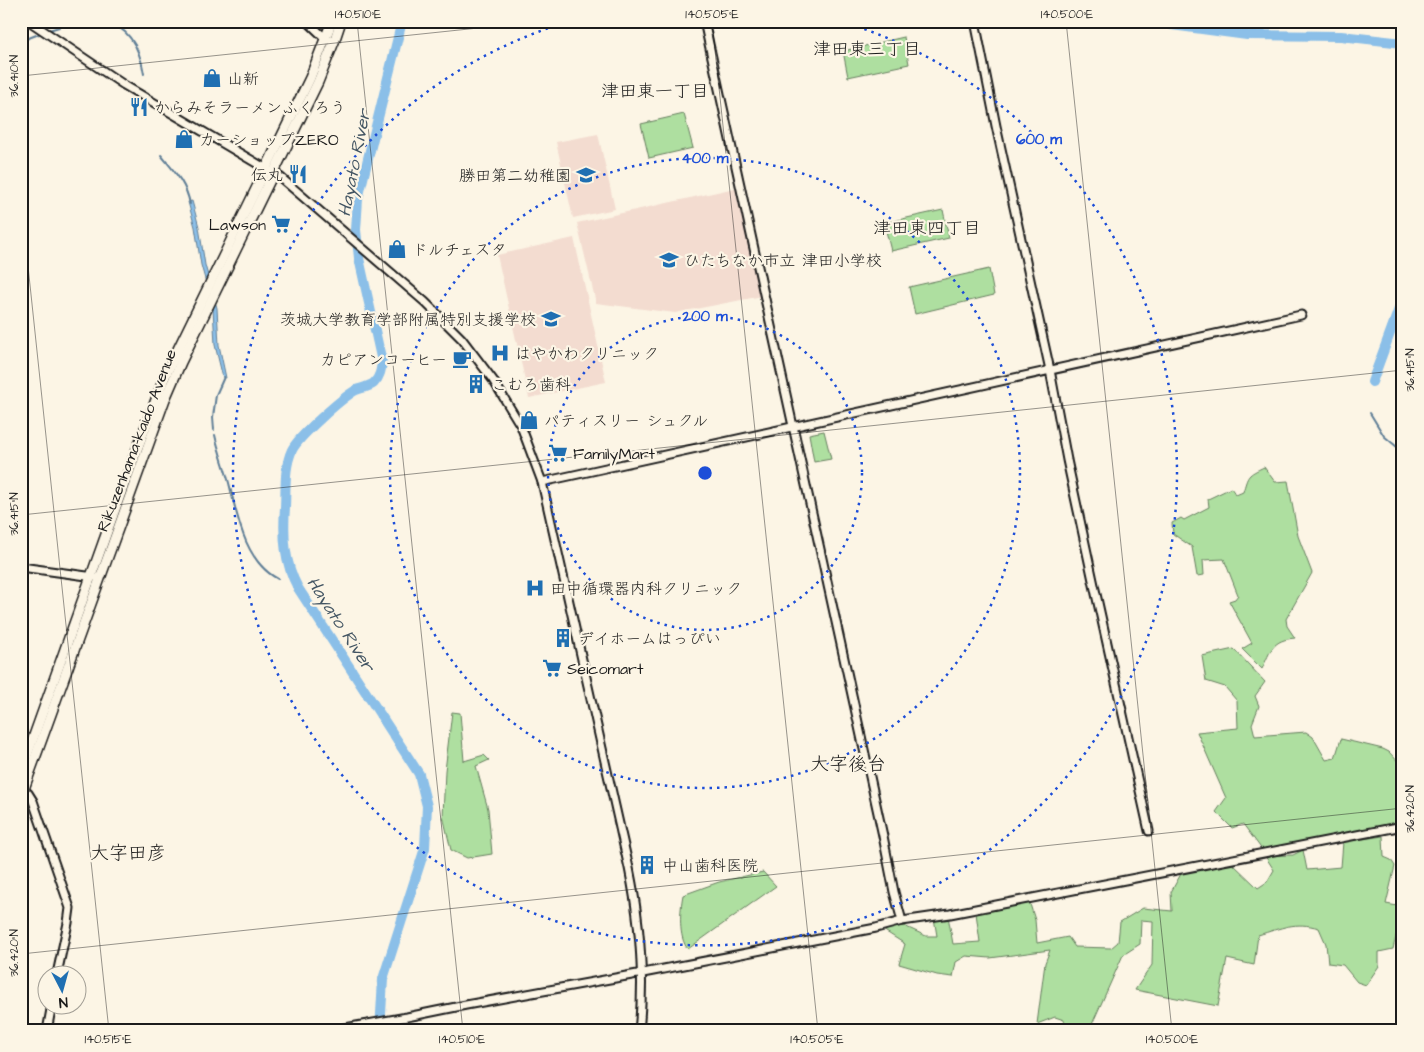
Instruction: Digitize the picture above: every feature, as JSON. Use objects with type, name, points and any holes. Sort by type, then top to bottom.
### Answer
[{"type":"highway","name":"Rikuzenhama-kaido Avenue","points":[[21,772],[167,392],[318,82],[330,41],[332,21]]},
{"type":"highway","name":"Rikuzenhama-kaido Avenue","points":[[22,792],[152,408],[165,376],[310,78],[341,21]]},
{"type":"street","points":[[29,21],[124,85],[274,173],[438,314],[479,360],[510,406],[521,426],[542,482],[637,906],[642,973],[639,1031]]},
{"type":"street","points":[[307,21],[330,41]]},
{"type":"street","points":[[704,21],[902,922]]},
{"type":"street","points":[[975,21],[1094,586],[1150,831]]},
{"type":"street","points":[[542,482],[1301,315]]},
{"type":"street","points":[[21,567],[95,578]]},
{"type":"street","points":[[22,792],[32,801],[70,908],[58,964]]},
{"type":"street","points":[[328,1031],[642,973],[1403,826]]},
{"type":"street","points":[[47,1031],[50,1014]]},
{"type":"shaded area","name":"勝田第二幼稚園","points":[[598,134],[615,209],[573,218],[556,142]]},
{"type":"shaded area","name":"ひたちなか市立 津田小学校","points":[[735,188],[762,296],[675,313],[596,303],[577,223]]},
{"type":"shaded area","name":"茨城大学教育学部附属特別支援学校","points":[[574,238],[606,382],[529,398],[497,255]]},
{"type":"green space","points":[[904,37],[909,64],[848,77],[843,51]]},
{"type":"green space","points":[[684,114],[693,148],[649,158],[641,124]]},
{"type":"green space","points":[[943,210],[949,238],[891,251],[884,223]]},
{"type":"green space","points":[[989,269],[994,295],[915,314],[909,287]]},
{"type":"green space","points":[[824,431],[831,459],[814,462],[809,434]]},
{"type":"green space","points":[[1264,467],[1275,482],[1288,481],[1298,536],[1312,573],[1286,619],[1287,626],[1295,638],[1281,641],[1273,647],[1262,669],[1242,649],[1252,643],[1229,601],[1235,599],[1238,595],[1224,559],[1203,560],[1204,575],[1197,576],[1192,547],[1173,534],[1172,523],[1181,518],[1184,520],[1209,507],[1208,499],[1231,488],[1236,495],[1243,492],[1249,476]]},
{"type":"green space","points":[[1234,649],[1265,682],[1255,696],[1259,706],[1252,724],[1255,736],[1306,732],[1313,737],[1326,760],[1335,758],[1341,739],[1389,752],[1403,767],[1403,824],[1263,851],[1243,824],[1232,828],[1216,812],[1226,798],[1197,732],[1238,728],[1237,701],[1225,687],[1206,681],[1202,656]]},
{"type":"green space","points":[[452,712],[460,713],[464,761],[484,755],[489,760],[476,766],[488,809],[492,854],[467,858],[451,850],[443,816],[445,771]]},
{"type":"green space","points":[[1383,836],[1384,857],[1391,860],[1395,866],[1386,904],[1403,907],[1393,949],[1379,952],[1379,966],[1366,985],[1357,982],[1343,965],[1328,963],[1326,944],[1319,928],[1295,925],[1258,935],[1254,965],[1227,959],[1218,1006],[1135,990],[1152,965],[1153,921],[1141,920],[1140,944],[1123,955],[1089,1031],[1067,1031],[1064,1020],[1055,1017],[1037,1024],[1045,963],[1050,950],[990,958],[966,956],[956,962],[953,977],[937,975],[899,964],[905,944],[883,930],[902,925],[926,936],[937,936],[934,918],[948,916],[953,944],[980,942],[976,913],[1029,901],[1035,920],[1037,943],[1068,937],[1075,947],[1111,948],[1118,942],[1120,922],[1143,908],[1172,911],[1171,892],[1182,872],[1231,862],[1258,888],[1267,882],[1274,870],[1265,856],[1293,855],[1303,850],[1307,870],[1341,867],[1343,842]]},
{"type":"green space","points":[[763,872],[776,886],[688,949],[681,931],[683,895],[719,882]]},
{"type":"water","points":[[192,201],[199,227],[205,265],[217,308],[219,345],[226,378],[223,378],[215,345],[213,308],[201,265],[195,227],[188,202]]},
{"type":"waterway","points":[[67,25],[80,21]]},
{"type":"waterway","points":[[104,21],[121,28],[132,40],[140,56],[144,74]]},
{"type":"waterway","name":"Hayato River","points":[[380,1031],[383,979],[425,848],[427,806],[419,774],[293,578],[287,559],[284,518],[287,470],[292,450],[321,418],[356,390],[374,383],[381,371],[382,362],[359,258],[356,230],[358,199],[402,21]]},
{"type":"waterway","points":[[1162,21],[1172,25],[1247,35],[1341,36],[1403,43]]},
{"type":"waterway","points":[[49,30],[59,27]]},
{"type":"waterway","points":[[21,41],[39,34]]},
{"type":"waterway","points":[[161,155],[182,183],[190,204]]},
{"type":"waterway","points":[[1372,382],[1403,298]]},
{"type":"waterway","points":[[214,430],[213,417],[216,395],[224,377]]},
{"type":"waterway","points":[[1370,413],[1384,436],[1403,452]]},
{"type":"waterway","points":[[215,435],[245,539],[258,562],[267,572],[278,579]]},
{"type":"place","name":"山新","points":[[212,78]]},
{"type":"place","name":"からみそラーメンふくろう","points":[[139,107]]},
{"type":"place","name":"カーショップZERO","points":[[184,139]]},
{"type":"place","name":"伝丸","points":[[298,174]]},
{"type":"place","name":"勝田第二幼稚園","points":[[586,175]]},
{"type":"place","name":"Lawson","points":[[281,224]]},
{"type":"place","name":"ドルチェスタ","points":[[397,249]]},
{"type":"place","name":"ひたちなか市立 津田小学校","points":[[669,260]]},
{"type":"place","name":"茨城大学教育学部附属特別支援学校","points":[[551,319]]},
{"type":"place","name":"はやかわクリニック","points":[[500,353]]},
{"type":"place","name":"カピアンコーヒー","points":[[462,359]]},
{"type":"place","name":"こむろ歯科","points":[[476,384]]},
{"type":"place","name":"パティスリー シュクル","points":[[529,420]]},
{"type":"place","name":"FamilyMart","points":[[558,453]]},
{"type":"place","name":"田中循環器内科クリニック","points":[[535,588]]},
{"type":"place","name":"デイホームはっぴい","points":[[563,638]]},
{"type":"place","name":"Seicomart","points":[[552,668]]},
{"type":"place","name":"中山歯科医院","points":[[647,865]]},
{"type":"district","name":"津田東三丁目","points":[[867,49]]},
{"type":"district","name":"津田東一丁目","points":[[655,91]]},
{"type":"district","name":"津田東四丁目","points":[[927,228]]},
{"type":"district","name":"大字後台","points":[[848,763]]},
{"type":"district","name":"大字田彦","points":[[128,852]]}]
